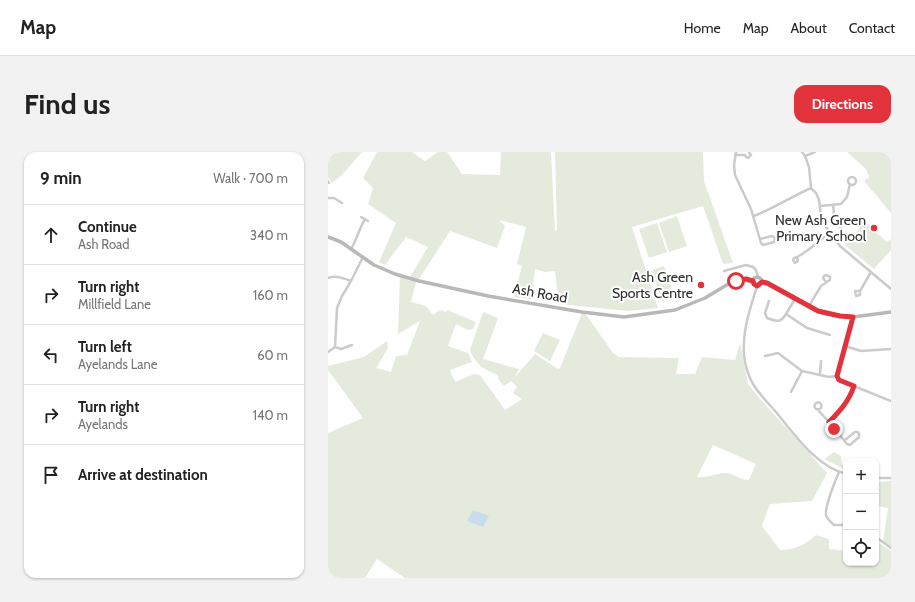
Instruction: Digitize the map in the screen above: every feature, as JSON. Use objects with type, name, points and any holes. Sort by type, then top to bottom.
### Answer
[{"type":"street","points":[[802,152],[805,156],[808,167],[811,188],[816,193],[821,216],[830,233],[840,246],[891,289]]},
{"type":"street","points":[[805,156],[815,152]]},
{"type":"street","points":[[747,153],[736,154],[734,166],[735,176],[745,194],[754,216],[760,239],[763,245],[774,242],[775,238],[772,236],[760,239]]},
{"type":"street","points":[[820,206],[841,204],[846,200],[850,184]]},
{"type":"street","points":[[754,216],[769,210],[795,195],[811,188]]},
{"type":"street","points":[[328,198],[334,198],[342,203]]},
{"type":"street","points":[[833,205],[834,214],[844,223]]},
{"type":"street","points":[[361,217],[368,221]]},
{"type":"street","points":[[351,249],[357,239],[359,230],[365,219]]},
{"type":"street","points":[[840,228],[847,219]]},
{"type":"street","points":[[797,258],[830,233]]},
{"type":"street","name":"Ash Road","points":[[328,237],[341,242],[374,265],[395,274],[426,283],[488,296],[624,318],[675,310],[705,298],[730,283],[746,279],[753,281]]},
{"type":"street","points":[[335,347],[337,308],[363,257]]},
{"type":"street","points":[[724,271],[750,265],[756,270],[758,277],[762,282],[771,284],[795,299],[828,314],[853,317],[891,312]]},
{"type":"street","points":[[860,291],[871,272]]},
{"type":"street","points":[[328,278],[332,276],[342,277],[351,281]]},
{"type":"street","points":[[757,286],[753,281],[754,278],[758,277]]},
{"type":"street","points":[[762,282],[757,286],[746,323],[743,341],[746,365],[753,383],[790,430],[815,456],[827,466],[843,473]]},
{"type":"street","points":[[809,306],[815,294],[826,282]]},
{"type":"street","points":[[769,301],[765,314],[767,318],[779,321],[783,320],[795,299]]},
{"type":"street","points":[[786,314],[807,328],[830,335]]},
{"type":"street","points":[[837,376],[853,317]]},
{"type":"street","points":[[328,352],[335,347],[341,348],[352,345]]},
{"type":"street","points":[[845,346],[860,350],[891,349]]},
{"type":"street","points":[[765,356],[778,353],[802,371],[829,377],[837,376]]},
{"type":"street","points":[[820,374],[821,361]]},
{"type":"street","points":[[791,392],[802,371]]},
{"type":"street","points":[[837,376],[839,380],[891,401]]},
{"type":"street","points":[[829,422],[851,396],[854,386]]},
{"type":"street","points":[[817,409],[847,444],[850,445],[859,437],[858,432],[855,432],[845,440]]},
{"type":"street","points":[[839,472],[833,487],[826,515],[834,525],[843,525]]},
{"type":"street","points":[[879,478],[891,478]]},
{"type":"street","points":[[879,538],[891,548]]},
{"type":"green space","points":[[328,152],[362,152],[343,174],[332,183],[328,177]]},
{"type":"green space","points":[[377,152],[412,152],[425,161],[438,152],[447,152],[462,174],[500,175],[501,152],[551,152],[555,232],[557,229],[555,152],[703,152],[704,181],[733,263],[723,264],[703,206],[632,227],[658,308],[628,311],[559,304],[555,271],[545,272],[535,269],[531,299],[514,297],[522,266],[517,264],[526,227],[499,220],[505,226],[497,248],[450,231],[419,279],[410,277],[428,247],[406,237],[385,265],[379,262],[396,223],[368,204],[373,188],[363,178]]},
{"type":"green space","points":[[847,152],[891,152],[891,213],[864,181],[869,177],[866,169]]},
{"type":"green space","points":[[677,216],[687,246],[669,252],[659,223]]},
{"type":"green space","points":[[865,222],[887,242],[891,239],[891,250],[874,269],[845,245]]},
{"type":"green space","points":[[657,223],[667,252],[649,258],[639,229]]},
{"type":"green space","points":[[664,266],[674,297],[662,301],[652,270]]},
{"type":"green space","points":[[400,277],[416,282],[411,302],[426,306],[433,315],[440,310],[446,312],[447,310],[476,322],[473,329],[468,330],[456,324],[448,346],[468,353],[472,362],[450,370],[455,382],[474,374],[480,375],[505,410],[522,399],[513,393],[517,387],[511,381],[504,386],[498,379],[499,378],[497,375],[481,367],[473,357],[470,350],[483,312],[498,318],[483,359],[519,369],[515,377],[535,354],[558,369],[560,368],[582,313],[585,313],[613,353],[619,357],[679,358],[676,374],[695,374],[702,357],[735,360],[740,343],[748,384],[827,473],[812,501],[770,504],[762,526],[780,550],[800,546],[816,535],[829,539],[829,549],[843,551],[843,566],[879,566],[879,543],[891,551],[891,578],[405,578],[377,559],[365,578],[328,578],[328,433],[363,418],[328,370],[328,366],[364,357],[387,341],[388,348],[375,370],[377,368],[391,372],[396,356],[407,355],[420,321],[398,334]],"holes":[[[713,445],[756,464],[749,480],[727,473],[697,477]]]},
{"type":"green space","points":[[543,333],[560,340],[550,361],[534,351]]},
{"type":"green space","points":[[834,452],[841,456],[843,468],[824,459]]},
{"type":"green space","points":[[891,481],[891,547],[883,542],[888,508],[879,506],[879,482]]},
{"type":"water","points":[[473,510],[489,516],[483,527],[467,521]]},
{"type":"place","name":"New Ash Green Primary School","points":[[874,228]]},
{"type":"place","name":"Ash Green Sports Centre","points":[[701,285]]},
{"type":"route","points":[[736,281],[746,279],[753,281],[753,283],[757,286],[762,282],[771,284],[818,311],[828,314],[853,317],[837,376],[839,380],[854,386],[851,396],[829,422],[834,429]]}]
